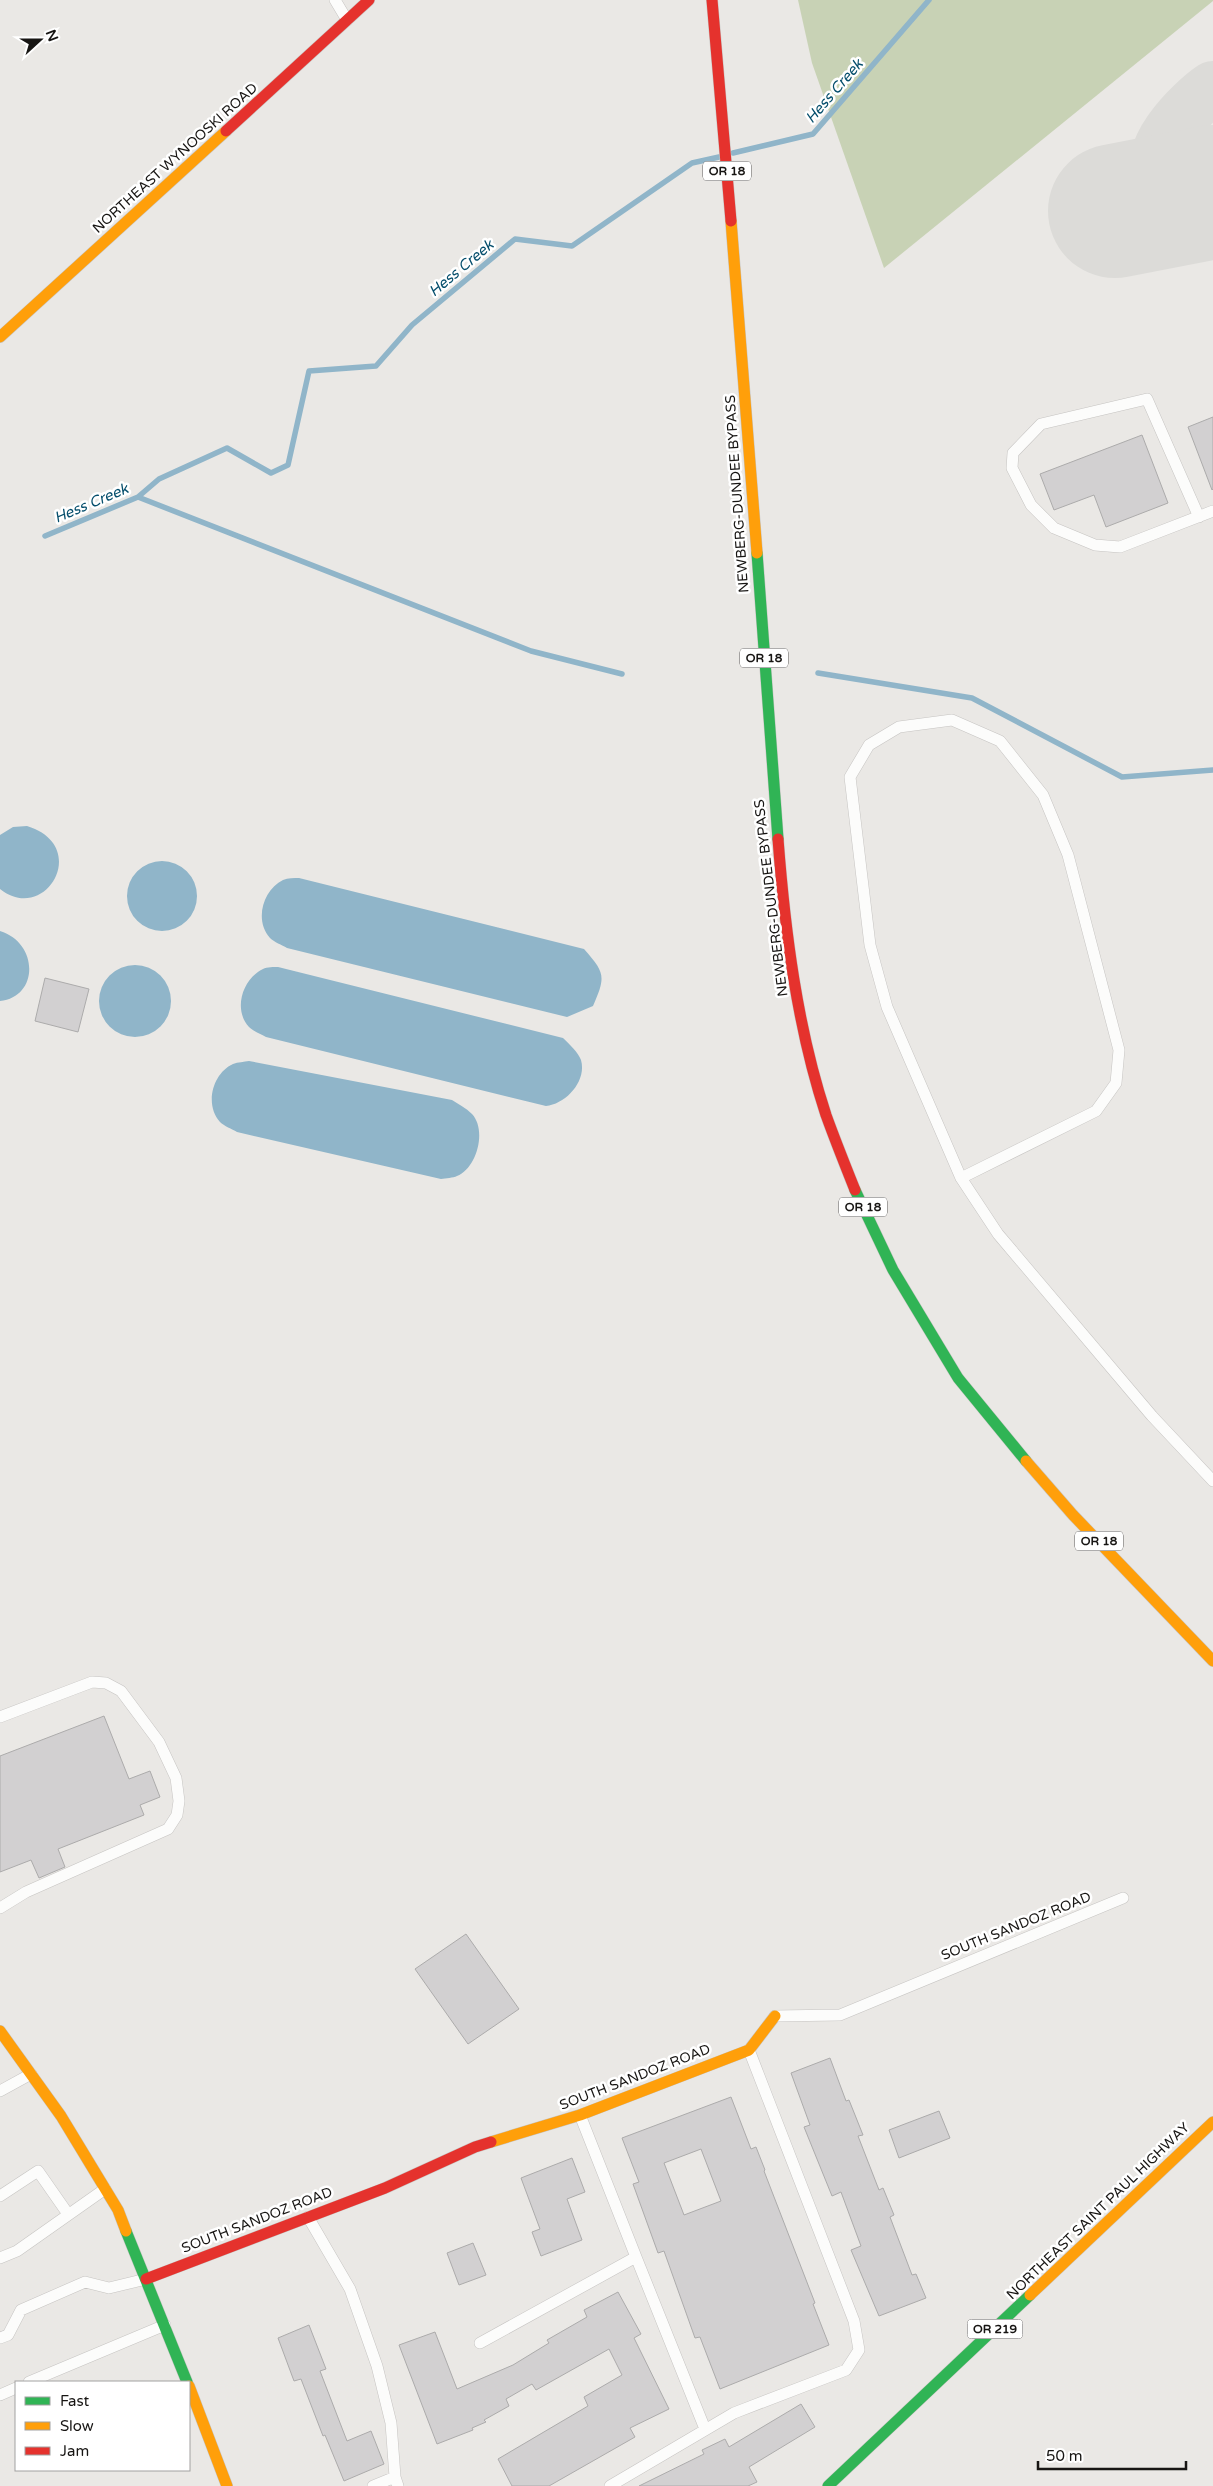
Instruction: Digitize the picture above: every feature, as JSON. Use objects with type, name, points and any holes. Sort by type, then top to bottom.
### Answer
[{"type":"main road","name":"NORTHEAST WYNOOSKI ROAD","points":[[0,337],[369,0]]},
{"type":"main road","name":"NEWBERG-DUNDEE BYPASS","points":[[712,0],[741,343],[780,866],[790,950],[804,1032],[826,1114],[856,1194],[893,1270],[958,1378],[995,1425],[1067,1508],[1213,1661]]},
{"type":"main road","name":"SOUTH SANDOZ ROAD","points":[[146,2278],[385,2188],[475,2147],[580,2115],[748,2050],[776,2016]]},
{"type":"main road","points":[[0,2031],[61,2116],[118,2210],[187,2381]]},
{"type":"main road","name":"NORTHEAST SAINT PAUL HIGHWAY","points":[[828,2486],[1213,2122]]},
{"type":"main road","points":[[190,2389],[227,2486]]},
{"type":"lane","points":[[335,0],[348,20]]},
{"type":"lane","points":[[1199,517],[1148,399],[1041,424],[1013,453],[1012,468],[1031,505],[1054,528],[1095,545],[1120,547],[1199,517],[1213,511]]},
{"type":"lane","points":[[961,1178],[1096,1111],[1116,1083],[1119,1050],[1068,855],[1043,796],[1000,741],[952,720],[899,727],[870,745],[850,777],[870,945],[887,1007],[961,1178],[998,1234],[1152,1416],[1213,1481]]},
{"type":"lane","points":[[0,1717],[92,1682],[106,1683],[121,1691],[159,1742],[176,1778],[179,1801],[177,1815],[168,1829],[45,1883],[0,1908]]},
{"type":"lane","name":"SOUTH SANDOZ ROAD","points":[[776,2016],[840,2015],[1124,1898]]},
{"type":"lane","points":[[610,2486],[734,2413],[846,2370],[858,2350],[854,2321],[748,2050]]},
{"type":"lane","points":[[0,2091],[31,2074]]},
{"type":"lane","points":[[580,2115],[705,2430]]},
{"type":"lane","points":[[0,2196],[38,2171],[68,2214]]},
{"type":"lane","points":[[0,2258],[17,2251],[106,2189]]},
{"type":"lane","points":[[308,2217],[350,2290],[377,2366],[391,2423],[397,2482],[373,2486]]},
{"type":"lane","points":[[480,2343],[636,2257]]},
{"type":"lane","points":[[0,2338],[8,2335],[21,2310],[85,2282],[109,2288],[146,2278]]},
{"type":"lane","points":[[31,2381],[165,2325]]},
{"type":"lane","points":[[0,2395],[15,2388]]},
{"type":"green space","points":[[798,0],[1213,1],[884,268],[812,63]]},
{"type":"water","points":[[27,826],[46,836],[57,849],[59,864],[55,878],[45,890],[32,897],[17,897],[0,889],[0,835],[13,827]]},
{"type":"water","points":[[162,861],[175,864],[187,871],[194,883],[197,896],[194,909],[187,921],[175,928],[162,931],[149,928],[137,921],[130,909],[127,896],[130,883],[137,871],[149,864]]},
{"type":"water","points":[[299,878],[584,949],[600,970],[601,975],[600,988],[593,1006],[567,1017],[287,948],[270,938],[265,931],[262,923],[263,906],[270,891],[276,885],[285,879]]},
{"type":"water","points":[[0,931],[13,937],[22,946],[27,957],[29,969],[27,980],[22,990],[13,997],[0,1001]]},
{"type":"water","points":[[135,965],[155,971],[165,981],[171,1001],[165,1021],[155,1031],[135,1037],[115,1031],[105,1021],[99,1001],[105,981],[115,971]]},
{"type":"water","points":[[278,967],[563,1038],[580,1057],[581,1076],[578,1083],[567,1096],[561,1101],[546,1106],[266,1037],[249,1027],[244,1020],[241,1012],[242,995],[245,987],[256,974],[265,968]]},
{"type":"water","points":[[249,1061],[452,1100],[470,1112],[476,1121],[479,1129],[478,1148],[470,1165],[464,1172],[455,1177],[441,1179],[237,1132],[220,1122],[215,1115],[212,1107],[213,1090],[220,1074],[226,1068],[235,1063]]},
{"type":"building","points":[[1213,417],[1213,489],[1212,490],[1188,427]]},
{"type":"building","points":[[1142,435],[1168,503],[1106,527],[1094,495],[1054,510],[1040,474]]},
{"type":"building","points":[[45,978],[89,989],[78,1032],[35,1021]]},
{"type":"building","points":[[104,1716],[129,1779],[150,1771],[160,1797],[140,1805],[144,1815],[58,1849],[65,1867],[39,1878],[31,1860],[0,1872],[0,1756]]},
{"type":"building","points":[[466,1934],[519,2009],[468,2044],[415,1969]]},
{"type":"building","points":[[830,2058],[846,2101],[849,2100],[863,2135],[858,2136],[879,2190],[883,2188],[894,2215],[890,2217],[912,2275],[916,2274],[926,2298],[879,2316],[851,2250],[861,2246],[841,2192],[832,2196],[804,2127],[810,2125],[791,2073]]},
{"type":"building","points":[[731,2097],[751,2149],[756,2147],[829,2345],[720,2389],[700,2337],[695,2338],[664,2251],[658,2253],[633,2184],[639,2182],[622,2138]],"holes":[[[701,2149],[721,2201],[684,2215],[664,2163]]]},
{"type":"building","points":[[939,2111],[950,2138],[899,2158],[889,2130]]},
{"type":"building","points":[[572,2158],[585,2192],[567,2199],[582,2240],[541,2256],[532,2232],[540,2229],[521,2178]]},
{"type":"building","points":[[473,2243],[486,2275],[459,2285],[447,2253]]},
{"type":"building","points":[[618,2292],[641,2334],[634,2338],[669,2409],[630,2428],[635,2437],[549,2486],[512,2486],[498,2459],[588,2406],[584,2397],[622,2375],[609,2349],[536,2390],[532,2384],[506,2399],[509,2406],[484,2420],[486,2422],[472,2428],[473,2430],[437,2444],[399,2345],[435,2332],[457,2389],[513,2365],[549,2343],[547,2340],[587,2317],[584,2310]]},
{"type":"building","points":[[309,2325],[326,2369],[320,2371],[347,2441],[371,2431],[384,2464],[344,2481],[325,2435],[323,2436],[301,2379],[294,2381],[278,2338]]},
{"type":"building","points":[[801,2404],[815,2427],[749,2467],[757,2482],[748,2486],[639,2486],[704,2454],[702,2450],[725,2439],[729,2447]]},
{"type":"waterway","name":"Hess Creek","points":[[733,153],[813,134],[929,0]]},
{"type":"waterway","name":"Hess Creek","points":[[45,536],[138,497],[159,479],[227,448],[271,473],[288,465],[309,371],[376,366],[412,325],[515,239],[572,246],[692,163],[719,157]]},
{"type":"waterway","points":[[138,497],[531,651],[622,674]]},
{"type":"waterway","points":[[818,673],[972,698],[1122,777],[1213,770]]},
{"type":"taxiway","points":[[1195,196],[1167,184],[1157,170],[1157,158],[1170,130],[1193,105],[1213,88]]},
{"type":"runway","points":[[1115,211],[1213,192]]},
{"type":"traffic: fast","points":[[757,553],[778,839]]},
{"type":"traffic: fast","points":[[855,1190],[893,1270],[958,1378],[1026,1461]]},
{"type":"traffic: fast","points":[[126,2231],[187,2381]]},
{"type":"traffic: fast","points":[[828,2486],[1030,2295]]},
{"type":"traffic: slow","points":[[0,337],[226,131]]},
{"type":"traffic: slow","points":[[731,221],[757,553]]},
{"type":"traffic: slow","points":[[1026,1461],[1073,1515],[1213,1661]]},
{"type":"traffic: slow","points":[[491,2142],[580,2115],[749,2050],[775,2016]]},
{"type":"traffic: slow","points":[[0,2031],[61,2116],[118,2210],[126,2231]]},
{"type":"traffic: slow","points":[[1030,2295],[1213,2122]]},
{"type":"traffic: slow","points":[[190,2389],[227,2486]]},
{"type":"traffic: jam","points":[[226,131],[369,0]]},
{"type":"traffic: jam","points":[[712,0],[731,221]]},
{"type":"traffic: jam","points":[[778,839],[784,909],[807,1048],[826,1115],[855,1190]]},
{"type":"traffic: jam","points":[[146,2279],[385,2188],[475,2147],[491,2142]]}]
